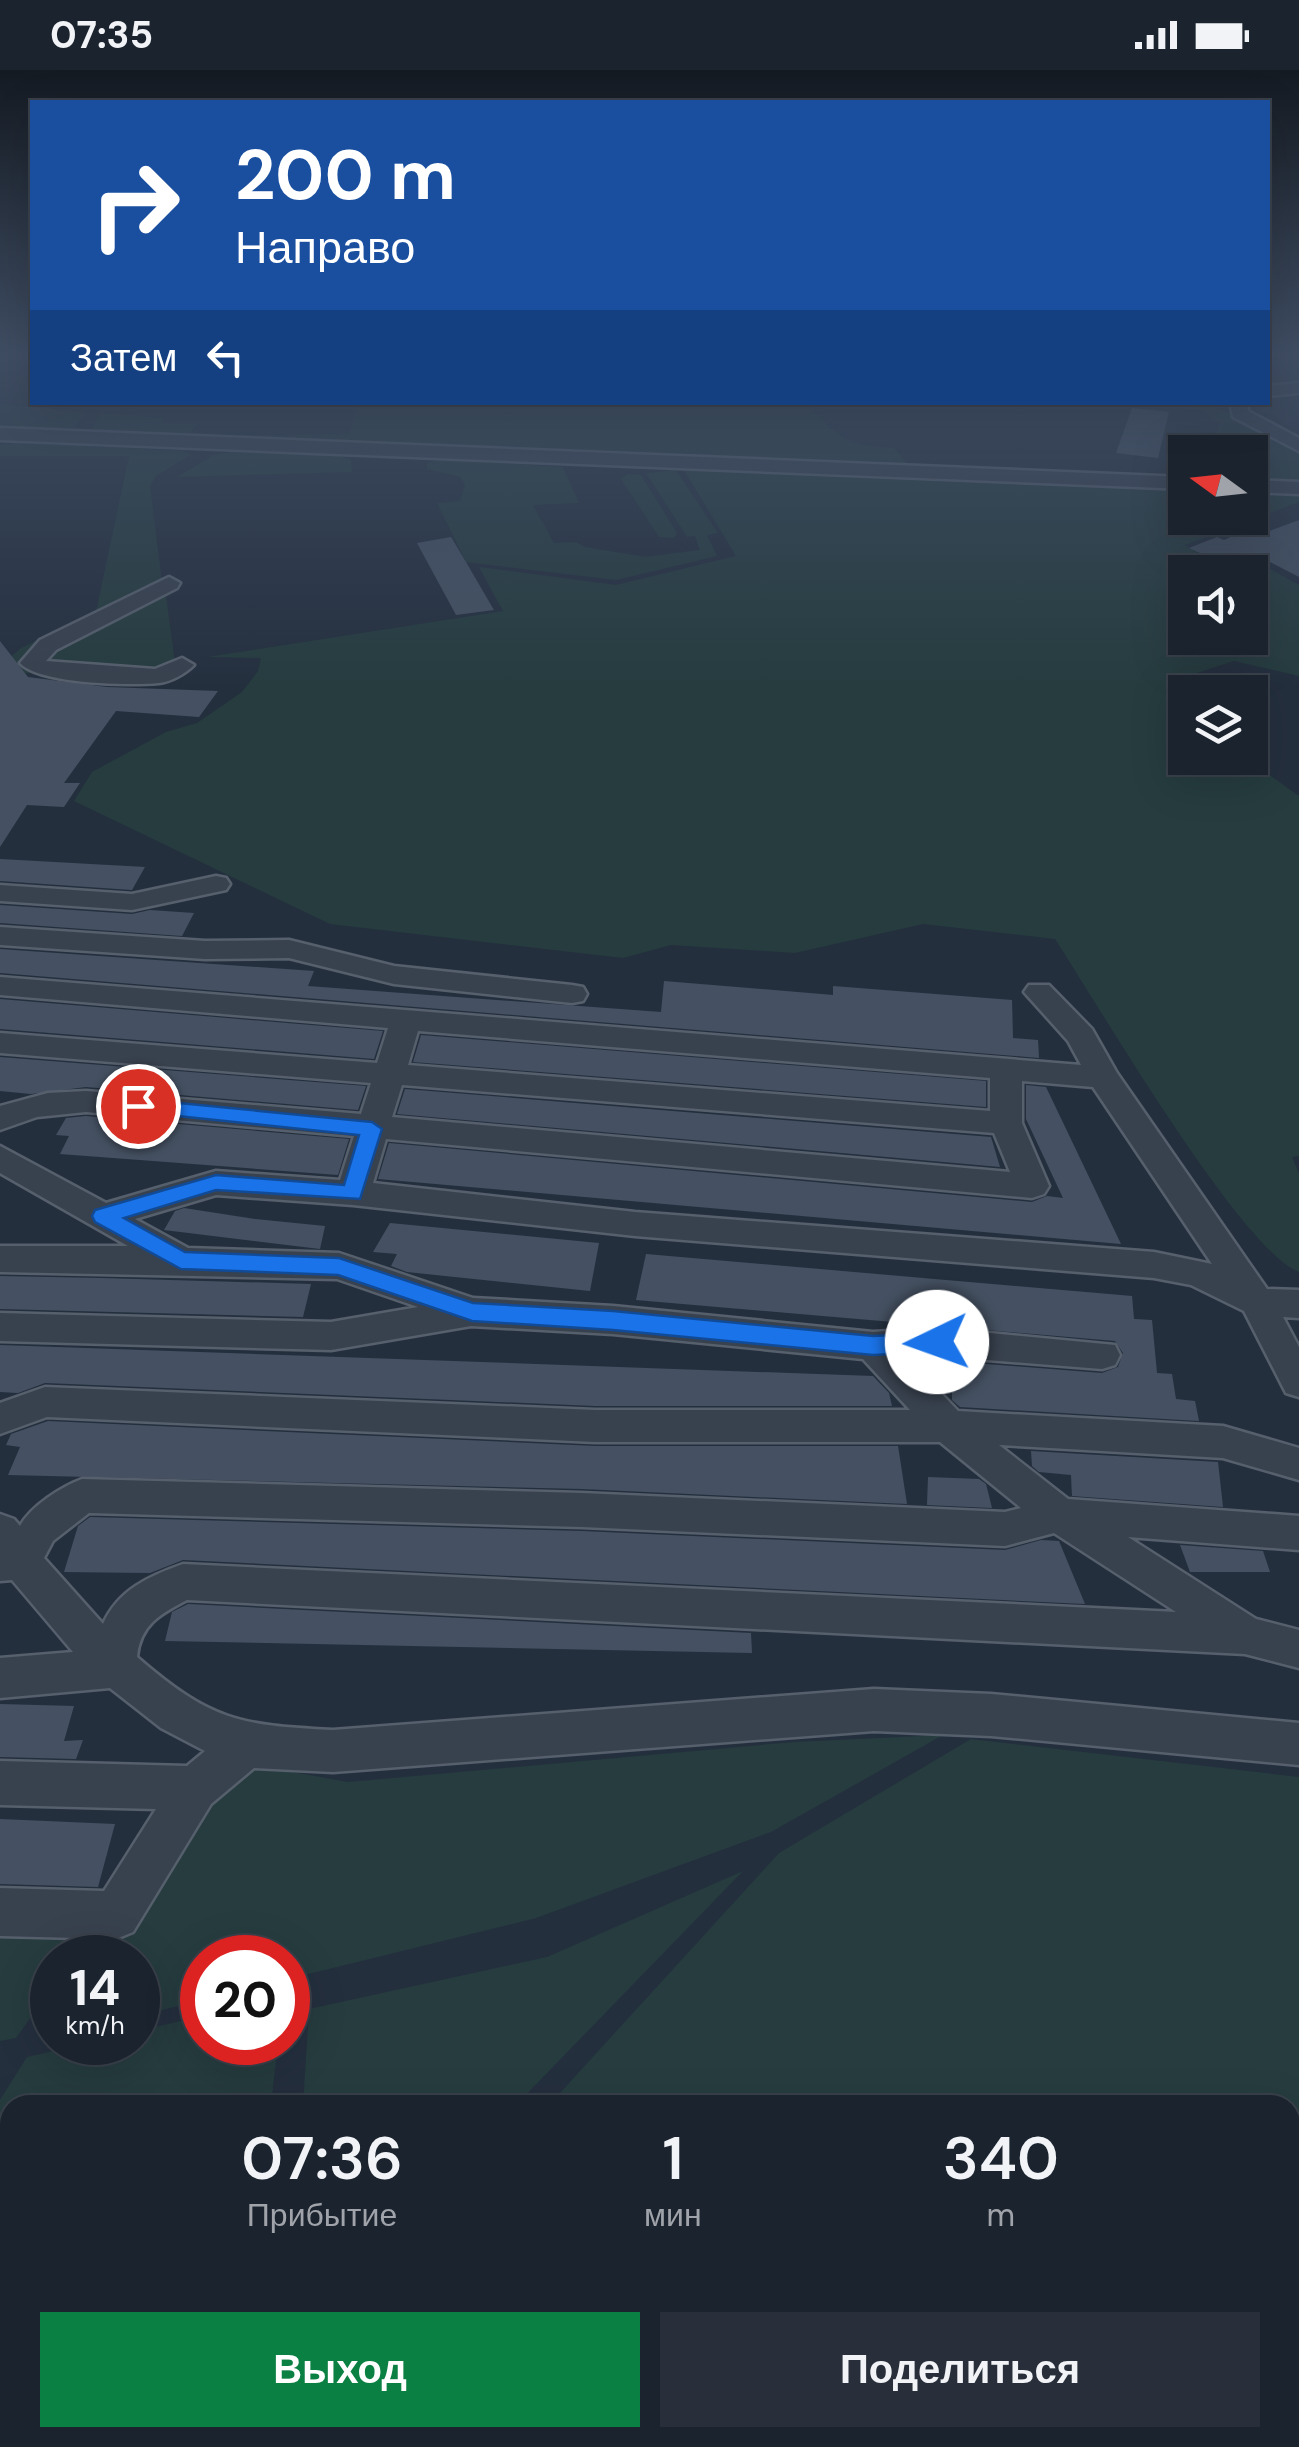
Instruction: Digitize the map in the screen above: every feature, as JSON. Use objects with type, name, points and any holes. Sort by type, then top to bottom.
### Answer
[{"type":"street","points":[[757,466],[1168,483]]},
{"type":"street","points":[[1268,487],[1299,488]]},
{"type":"street","points":[[169,582],[48,645],[32,663],[46,671],[159,676],[182,665]]},
{"type":"street","points":[[0,893],[132,902],[216,884]]},
{"type":"street","points":[[0,936],[205,950],[289,948],[394,975],[572,994]]},
{"type":"street","points":[[0,986],[1103,1077]]},
{"type":"street","points":[[1039,992],[1081,1036],[1103,1077],[1257,1302],[1299,1382]]},
{"type":"street","points":[[353,1193],[406,1020]]},
{"type":"street","points":[[0,1043],[1006,1124]]},
{"type":"street","points":[[0,1119],[24,1108],[60,1100],[1032,1186],[1006,1124],[1006,1068]]},
{"type":"street","points":[[8,1168],[181,1260]]},
{"type":"street","points":[[103,1216],[216,1183],[353,1193],[635,1224],[1154,1265],[1198,1273],[1257,1302],[1299,1304]]},
{"type":"street","points":[[0,1259],[339,1266],[472,1312]]},
{"type":"street","points":[[0,1327],[330,1336],[472,1312],[613,1320],[873,1346],[937,1342],[1102,1355]]},
{"type":"street","points":[[873,1346],[948,1426],[1059,1515],[1246,1635]]},
{"type":"street","points":[[0,1419],[46,1402],[594,1426],[948,1426],[1222,1442],[1299,1464]]},
{"type":"street","points":[[1299,1533],[1059,1515],[1005,1530],[582,1510],[82,1496],[7,1552],[115,1668],[187,1719],[246,1745],[332,1751],[874,1710],[991,1714],[1299,1744]]},
{"type":"street","points":[[115,1668],[116,1632],[144,1601],[183,1582],[1246,1635],[1299,1649]]},
{"type":"street","points":[[0,1678],[115,1668]]},
{"type":"street","points":[[0,1912],[116,1914],[196,1788],[246,1745]]},
{"type":"street","points":[[0,1783],[196,1788]]},
{"type":"green space","points":[[127,466],[172,466],[156,476],[150,486],[162,583],[37,649],[20,663],[40,673],[0,673],[0,666],[21,648],[96,612]]},
{"type":"green space","points":[[196,466],[351,466],[352,472],[177,477]]},
{"type":"green space","points":[[427,466],[563,467],[579,503],[533,505],[554,543],[576,542],[645,557],[700,550],[695,536],[687,537],[646,473],[676,470],[718,533],[707,535],[717,556],[616,580],[466,562],[437,503],[460,501],[465,485],[460,477]]},
{"type":"green space","points":[[1268,466],[1299,466],[1299,484],[1268,483]]},
{"type":"green space","points":[[682,467],[1168,487],[1168,535],[1212,535],[1185,545],[1202,555],[1168,555],[1168,655],[1268,655],[1268,568],[1299,585],[1299,676],[1234,661],[1191,675],[1168,675],[1168,775],[1268,774],[1299,796],[1299,1156],[1292,1157],[1299,1173],[1299,1272],[1274,1254],[1242,1220],[1207,1174],[1055,939],[923,924],[795,953],[671,945],[623,958],[330,924],[74,801],[92,772],[166,732],[197,723],[242,692],[258,671],[261,658],[207,657],[503,611],[479,567],[616,585],[736,556]]},
{"type":"green space","points":[[627,474],[641,475],[677,533],[674,538],[659,537],[621,479]]},
{"type":"green space","points":[[1268,491],[1299,492],[1299,502],[1268,514]]},
{"type":"green space","points":[[165,588],[175,663],[157,673],[44,663],[54,645]]},
{"type":"green space","points":[[943,1735],[771,1832],[536,1918],[310,1974],[310,1935],[180,1935],[180,2006],[160,2010],[160,1935],[112,1935],[204,1801],[259,1766],[348,1782],[794,1742]]},
{"type":"green space","points":[[971,1739],[1299,1777],[1299,2095],[558,2095],[779,1853]]},
{"type":"green space","points":[[743,1871],[526,2095],[304,2095],[306,2065],[310,2065],[310,2009],[547,1957]]},
{"type":"green space","points":[[0,1929],[94,1930],[90,1935],[30,1935],[30,2019],[16,2038],[0,2041]]},
{"type":"green space","points":[[180,2021],[180,2065],[276,2065],[272,2095],[3,2095],[30,2056],[30,2065],[160,2065],[160,2026]]},
{"type":"building","points":[[1299,520],[1299,577],[1268,561],[1268,555],[1204,555],[1189,548],[1217,537],[1224,540],[1235,535],[1268,535],[1269,531]]},
{"type":"building","points":[[451,537],[494,610],[456,615],[417,543]]},
{"type":"building","points":[[0,641],[28,677],[107,687],[218,691],[199,717],[116,711],[64,783],[80,783],[64,807],[27,805],[0,847]]},
{"type":"building","points":[[0,859],[145,867],[132,890],[0,881]]},
{"type":"building","points":[[0,905],[132,914],[150,910],[194,913],[182,936],[0,923]]},
{"type":"building","points":[[0,949],[314,971],[308,986],[661,1012],[664,981],[833,995],[833,986],[1012,1000],[1013,1038],[1038,1040],[1039,1058],[0,973]]},
{"type":"building","points":[[0,999],[383,1031],[374,1059],[0,1029]]},
{"type":"building","points":[[421,1035],[986,1081],[986,1107],[413,1062]]},
{"type":"building","points":[[0,1057],[366,1086],[358,1110],[86,1087],[31,1094],[0,1091]]},
{"type":"building","points":[[1026,1085],[1046,1087],[1121,1244],[378,1179],[389,1143],[1032,1202],[1047,1196],[1063,1198],[1026,1119]]},
{"type":"building","points":[[405,1089],[991,1137],[1000,1167],[397,1114]]},
{"type":"building","points":[[86,1116],[349,1139],[338,1175],[60,1154],[69,1136],[56,1135],[66,1118]]},
{"type":"building","points":[[184,1208],[325,1226],[320,1249],[164,1230],[175,1211]]},
{"type":"building","points":[[390,1223],[599,1243],[590,1291],[407,1272],[391,1266],[397,1254],[373,1252]]},
{"type":"building","points":[[646,1254],[1132,1296],[1134,1319],[1152,1320],[1157,1373],[1172,1374],[1176,1399],[1195,1401],[1199,1421],[960,1407],[952,1400],[952,1386],[934,1381],[936,1360],[1102,1373],[1118,1367],[1123,1353],[1115,1341],[636,1300]]},
{"type":"building","points":[[0,1276],[311,1284],[303,1317],[0,1309]]},
{"type":"building","points":[[0,1345],[873,1376],[889,1393],[892,1406],[595,1406],[45,1383],[18,1393],[0,1392]]},
{"type":"building","points":[[48,1421],[595,1446],[898,1446],[907,1504],[582,1489],[8,1475],[20,1447],[6,1445],[11,1434]]},
{"type":"building","points":[[1031,1451],[1218,1462],[1223,1507],[1072,1496],[1071,1475],[1039,1472],[1032,1466]]},
{"type":"building","points":[[928,1477],[979,1479],[986,1484],[992,1508],[927,1505]]},
{"type":"building","points":[[90,1517],[582,1531],[1005,1550],[1041,1540],[1059,1541],[1085,1604],[183,1560],[150,1573],[64,1572],[78,1526]]},
{"type":"building","points":[[1180,1545],[1263,1551],[1270,1572],[1190,1572]]},
{"type":"building","points":[[188,1604],[751,1633],[752,1653],[165,1641],[172,1612]]},
{"type":"building","points":[[0,1704],[74,1706],[64,1741],[83,1740],[76,1759],[0,1757]]},
{"type":"building","points":[[0,1819],[115,1824],[98,1887],[0,1884]]},
{"type":"route","points":[[138,1106],[372,1129],[353,1193],[216,1183],[103,1216],[181,1260],[339,1266],[472,1312],[613,1320],[873,1346],[937,1342]]}]
